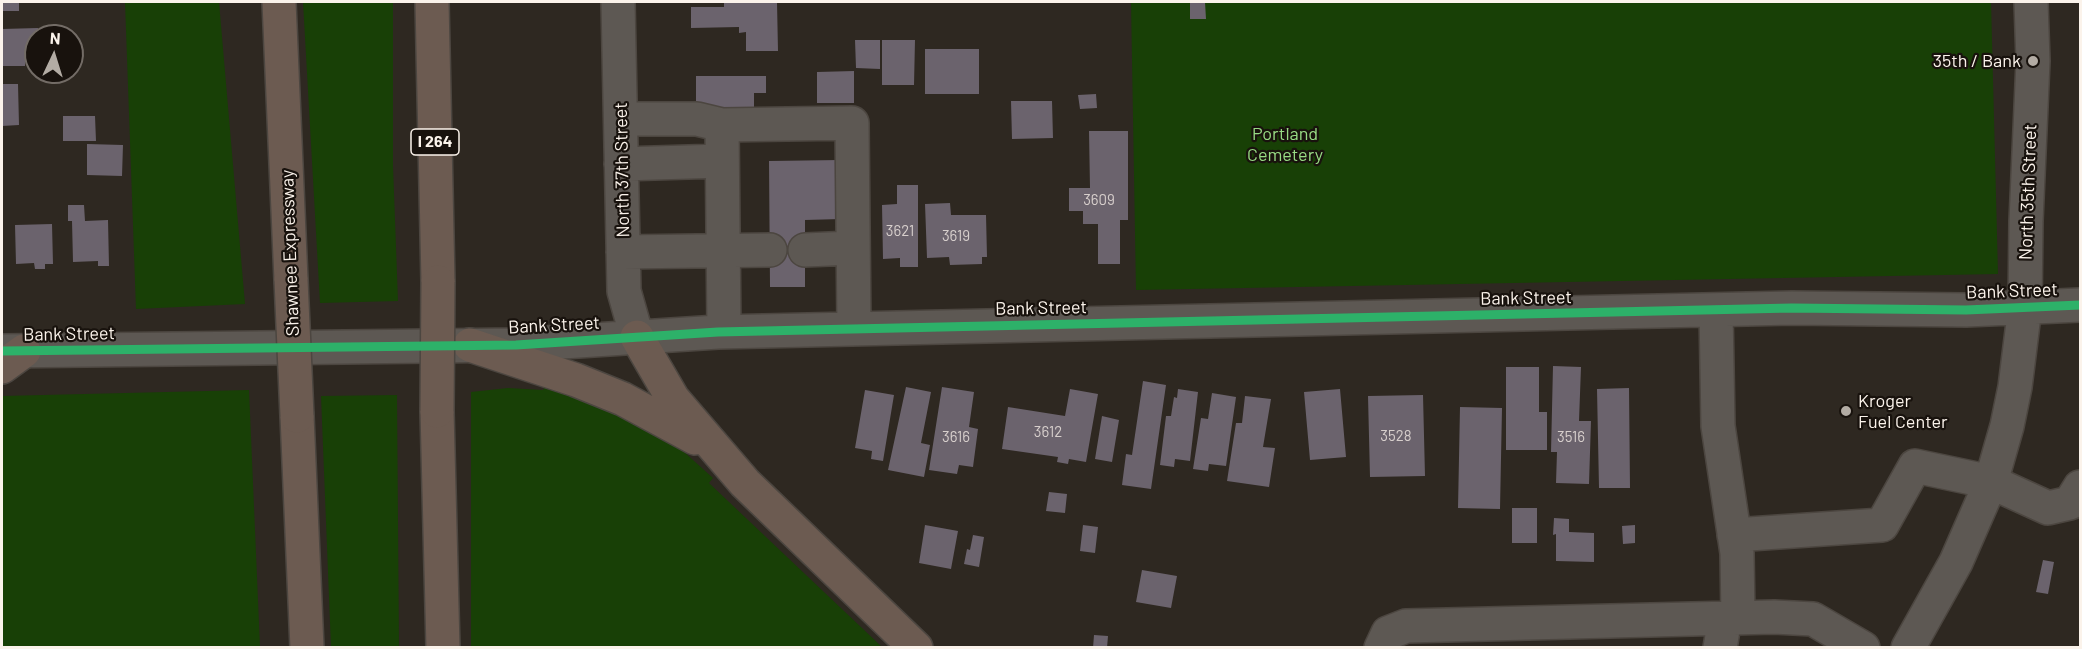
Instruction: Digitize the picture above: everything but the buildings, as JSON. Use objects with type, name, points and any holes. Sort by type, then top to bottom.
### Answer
[{"type":"highway","name":"Shawnee Expressway","points":[[279,2],[307,648]]},
{"type":"highway","name":"I 264","points":[[432,2],[438,282],[437,411],[443,648]]},
{"type":"highway","points":[[637,337],[674,399],[745,483],[916,648]]},
{"type":"highway","points":[[470,345],[576,380],[623,399],[717,451]]},
{"type":"street","name":"North 37th Street","points":[[618,2],[624,291],[637,337]]},
{"type":"street","name":"North 35th Street","points":[[1908,648],[1956,562],[1991,482],[2015,387],[2025,307],[2032,61],[2031,2]]},
{"type":"street","points":[[621,119],[697,119],[722,125],[852,123],[854,329]]},
{"type":"street","points":[[722,125],[724,332]]},
{"type":"street","points":[[621,164],[722,161]]},
{"type":"street","points":[[805,250],[853,248]]},
{"type":"street","points":[[623,252],[770,250]]},
{"type":"street","name":"Bank Street","points":[[9,356],[516,345],[724,332],[1792,308],[1966,310],[2080,305]]},
{"type":"street","points":[[1716,310],[1718,426],[1737,553],[1728,628]]},
{"type":"street","points":[[1734,534],[1882,525],[1915,466],[1991,482],[2048,508],[2070,503],[2080,488]]},
{"type":"street","points":[[1381,648],[1388,633],[1406,626],[1728,628],[1774,617],[1813,619],[1863,648]]},
{"type":"green space","points":[[125,2],[219,2],[245,304],[136,309]]},
{"type":"green space","points":[[303,2],[393,2],[393,166],[398,301],[320,303]]},
{"type":"green space","name":"Portland Cemetery","points":[[1131,2],[1991,2],[1998,274],[1136,290]]},
{"type":"green space","points":[[546,384],[663,433],[713,478],[709,483],[882,647],[471,648],[471,392],[508,388],[543,390]]},
{"type":"green space","points":[[249,390],[260,647],[2,647],[2,396]]},
{"type":"green space","points":[[397,395],[399,647],[331,647],[321,396]]},
{"type":"cycle path","points":[[2,351],[516,345],[718,332],[1792,308],[1966,310],[2080,305]]},
{"type":"place","name":"35th / Bank","points":[[2033,61]]},
{"type":"place","name":"Kroger Fuel Center","points":[[1846,411]]}]
